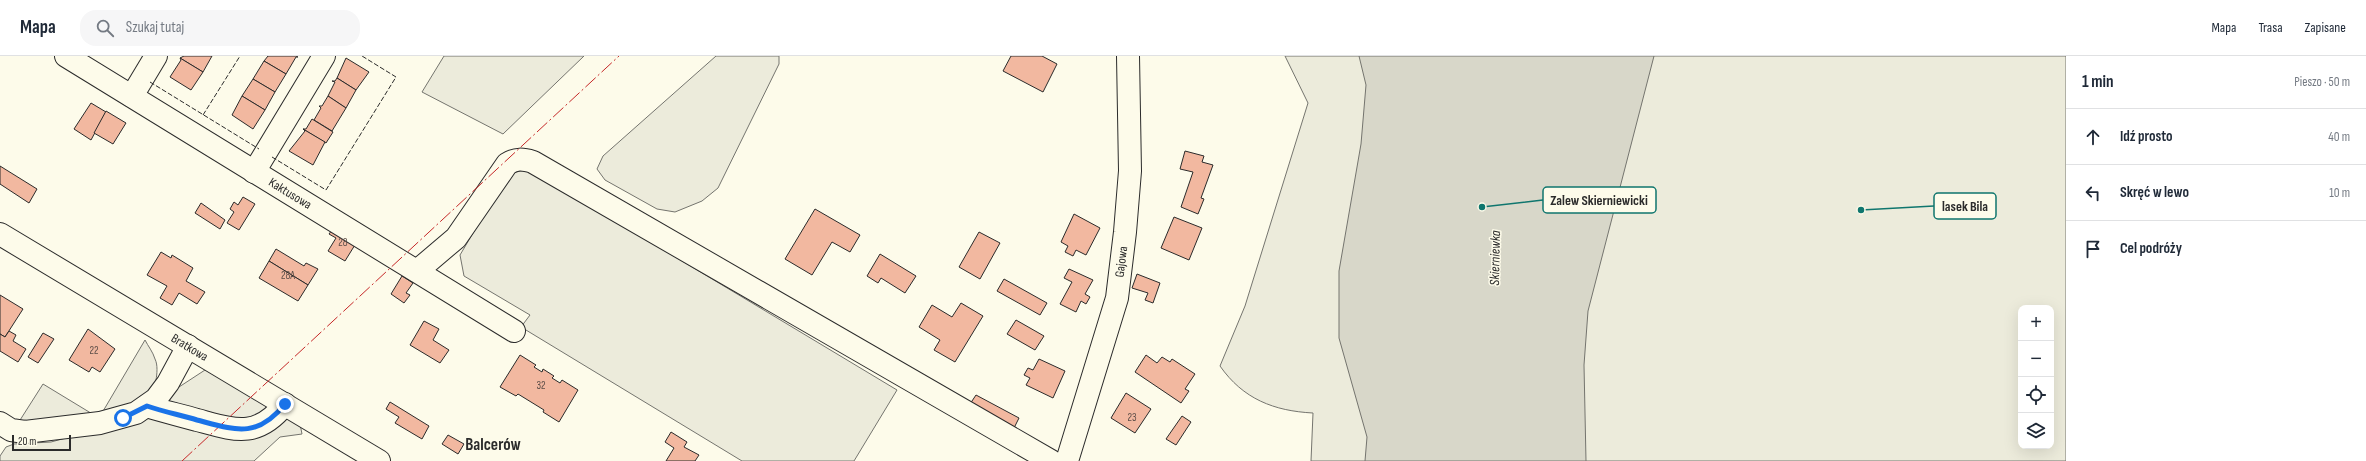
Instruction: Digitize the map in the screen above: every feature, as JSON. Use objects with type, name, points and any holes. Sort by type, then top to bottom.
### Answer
[{"type":"street","name":"Kaktusowa","points":[[66,56],[514,331]]},
{"type":"street","points":[[132,96],[156,56]]},
{"type":"street","points":[[254,172],[324,56]]},
{"type":"street","name":"Gajowa","points":[[1067,461],[1117,298],[1125,232],[1130,171],[1128,56]]},
{"type":"street","points":[[417,271],[456,238],[507,164],[513,160],[522,159],[533,162],[1051,461]]},
{"type":"street","name":"Bratkowa","points":[[0,234],[379,461]]},
{"type":"street","points":[[0,423],[11,430],[25,432],[117,419],[147,406],[168,384],[188,346]]},
{"type":"street","points":[[147,406],[226,428],[250,430],[271,419],[285,404]]},
{"type":"shaded area","points":[[444,56],[584,56],[503,134],[422,92]]},
{"type":"shaded area","points":[[716,56],[779,56],[779,64],[718,188],[702,201],[675,212],[657,209],[605,180],[597,169],[603,156]]},
{"type":"shaded area","points":[[1285,56],[2066,56],[2066,461],[1311,461],[1313,413],[1285,409],[1260,401],[1239,387],[1220,366],[1245,306],[1308,103]]},
{"type":"shaded area","points":[[529,169],[897,390],[854,461],[742,461],[521,327],[530,315],[464,276],[460,255],[508,174]]},
{"type":"shaded area","points":[[145,340],[152,351],[157,364],[157,372],[156,380],[151,393],[142,403],[131,410],[103,418],[15,428],[43,384],[99,418]]},
{"type":"shaded area","points":[[205,370],[210,370],[272,408],[248,425],[157,406],[179,387]]},
{"type":"shaded area","points":[[150,415],[220,431],[286,418],[300,424],[302,434],[280,437],[254,461],[0,461],[0,456],[6,447],[14,444],[51,442]]},
{"type":"water","name":"Skierniewka","points":[[1359,56],[1654,56],[1588,311],[1584,365],[1586,461],[1365,461],[1367,437],[1339,338],[1339,271],[1361,144],[1366,85]]},
{"type":"building","points":[[184,56],[212,56],[203,72],[180,58]]},
{"type":"building","points":[[268,56],[298,57],[296,57],[286,74],[264,61]]},
{"type":"building","points":[[1011,56],[1042,56],[1057,64],[1043,92],[1003,71]]},
{"type":"building","points":[[180,58],[203,72],[191,90],[170,77],[181,60]]},
{"type":"building","points":[[346,58],[369,72],[356,90],[337,78]]},
{"type":"building","points":[[264,61],[286,74],[275,92],[253,79]]},
{"type":"building","points":[[337,78],[356,90],[346,108],[328,96],[335,82],[332,81],[335,81]]},
{"type":"building","points":[[253,79],[275,92],[265,110],[242,96]]},
{"type":"building","points":[[242,96],[265,110],[253,129],[232,115]]},
{"type":"building","points":[[328,96],[346,108],[332,131],[314,120],[321,108],[319,106],[322,106]]},
{"type":"building","points":[[91,103],[106,112],[91,140],[74,129]]},
{"type":"building","points":[[106,111],[126,123],[113,144],[94,133]]},
{"type":"building","points":[[312,119],[333,132],[326,143],[303,129],[306,129]]},
{"type":"building","points":[[303,129],[325,142],[313,165],[289,151],[305,131]]},
{"type":"building","points":[[1185,151],[1204,156],[1202,162],[1213,165],[1201,198],[1204,199],[1198,214],[1181,207],[1193,172],[1180,169]]},
{"type":"building","points":[[0,166],[37,189],[29,203],[0,184]]},
{"type":"building","points":[[243,197],[255,204],[239,230],[227,223],[234,212],[230,209],[234,202],[238,205]]},
{"type":"building","points":[[201,203],[225,220],[220,229],[195,213]]},
{"type":"building","points":[[815,209],[860,235],[850,252],[832,242],[812,275],[785,259]]},
{"type":"building","points":[[1074,214],[1100,228],[1086,255],[1076,250],[1073,256],[1065,252],[1068,246],[1061,242]]},
{"type":"building","points":[[1174,217],[1202,228],[1189,260],[1161,248]]},
{"type":"building","points":[[335,226],[358,240],[345,261],[328,251],[336,238],[329,234]]},
{"type":"building","points":[[979,232],[1000,243],[980,279],[959,267]]},
{"type":"building","points":[[276,249],[304,266],[306,263],[318,269],[308,285],[269,261]]},
{"type":"building","points":[[161,252],[171,258],[172,255],[193,268],[186,281],[205,292],[197,304],[179,293],[172,305],[160,298],[167,286],[147,275]]},
{"type":"building","points":[[880,254],[916,276],[905,293],[881,278],[878,283],[867,276]]},
{"type":"building","points":[[269,261],[308,285],[298,301],[259,278]]},
{"type":"building","points":[[1069,269],[1093,280],[1085,294],[1090,297],[1086,304],[1081,301],[1076,312],[1060,304],[1072,282],[1064,278]]},
{"type":"building","points":[[1137,274],[1160,283],[1153,303],[1145,300],[1148,293],[1132,288]]},
{"type":"building","points":[[402,276],[413,283],[406,293],[410,295],[404,303],[391,294]]},
{"type":"building","points":[[1004,279],[1047,303],[1040,315],[997,291]]},
{"type":"building","points":[[0,295],[23,309],[5,337],[0,334]]},
{"type":"building","points":[[961,303],[983,316],[955,362],[934,350],[940,340],[919,327],[932,305],[952,317]]},
{"type":"building","points":[[1016,320],[1044,336],[1035,350],[1007,334]]},
{"type":"building","points":[[424,321],[439,329],[433,340],[449,350],[440,363],[410,345]]},
{"type":"building","points":[[88,329],[115,349],[100,372],[92,367],[89,372],[69,360]]},
{"type":"building","points":[[9,331],[16,335],[13,341],[26,349],[18,362],[0,351],[0,334],[5,337]]},
{"type":"building","points":[[43,333],[54,339],[38,363],[28,357]]},
{"type":"building","points":[[520,355],[536,365],[534,367],[542,372],[543,369],[554,376],[552,378],[560,383],[562,380],[578,390],[559,422],[543,412],[544,410],[518,394],[516,396],[500,387]]},
{"type":"building","points":[[1146,355],[1157,363],[1162,357],[1170,362],[1172,359],[1195,374],[1185,389],[1189,391],[1181,403],[1135,372]]},
{"type":"building","points":[[1039,359],[1065,371],[1053,398],[1026,385],[1030,378],[1024,375],[1028,368],[1033,370]]},
{"type":"building","points":[[1126,393],[1151,409],[1135,433],[1111,418]]},
{"type":"building","points":[[976,395],[1019,418],[1014,428],[970,404]]},
{"type":"building","points":[[390,402],[429,426],[422,439],[395,423],[399,417],[386,409]]},
{"type":"building","points":[[1182,416],[1191,422],[1176,445],[1166,439]]},
{"type":"building","points":[[671,432],[687,442],[684,447],[699,455],[695,461],[666,461],[674,448],[665,442]]},
{"type":"building","points":[[448,435],[464,444],[458,454],[442,444]]},
{"type":"fence","points":[[203,115],[240,56]]},
{"type":"fence","points":[[272,157],[326,190],[396,77],[362,56]]},
{"type":"fence","points":[[150,82],[259,149]]},
{"type":"power","points":[[182,461],[619,56]]},
{"type":"place","name":"Zalew Skierniewicki","points":[[1482,207]]},
{"type":"place","name":"lasek Bila","points":[[1861,210]]},
{"type":"district","name":"Balcerów","points":[[493,445]]},
{"type":"route","points":[[123,418],[136,413],[147,406],[226,428],[250,430],[271,419],[285,404]]}]
